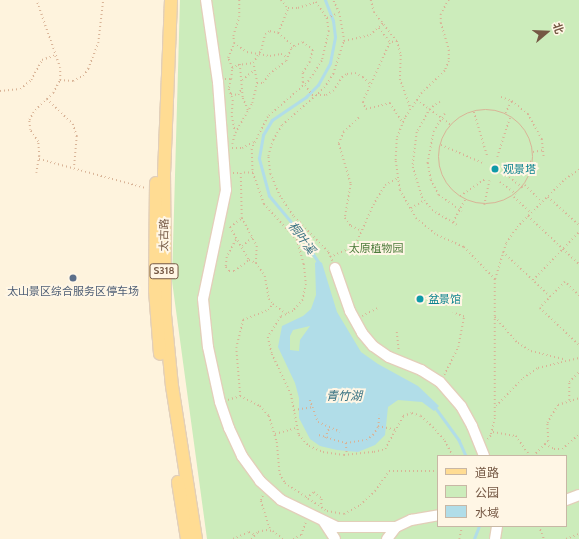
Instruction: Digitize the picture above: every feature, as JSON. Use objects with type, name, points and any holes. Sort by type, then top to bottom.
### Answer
[{"type":"main road","name":"太古路","points":[[163,0],[156,189],[157,329],[187,539]]},
{"type":"main road","name":"太古路","points":[[171,0],[164,172],[165,315],[172,386],[196,539]]},
{"type":"lane","points":[[206,0],[226,147],[226,190],[218,222],[203,299],[208,347],[220,402],[242,456],[266,486],[281,500],[311,516],[337,527],[396,527],[411,520],[437,515]]},
{"type":"lane","points":[[335,268],[362,333],[373,346],[389,357],[421,370],[440,382],[461,406],[484,455]]},
{"type":"lane","points":[[567,500],[579,495]]},
{"type":"lane","points":[[324,522],[335,539]]},
{"type":"lane","points":[[387,539],[396,527]]},
{"type":"lane","points":[[495,539],[497,527]]},
{"type":"path","points":[[36,0],[56,55],[60,80],[47,99],[35,110],[29,120],[30,130],[38,142],[39,159],[36,173]]},
{"type":"path","points":[[60,80],[73,81],[83,76],[88,69],[98,43],[103,0]]},
{"type":"path","points":[[235,133],[231,94],[232,68],[228,58],[234,43],[233,36],[239,18],[238,0]]},
{"type":"path","points":[[281,0],[288,8],[298,8],[315,1],[328,17],[328,47],[322,61],[309,81],[268,118],[252,148],[253,173],[264,204],[297,240],[304,264],[306,284],[303,300],[274,325],[268,337],[272,354],[291,394],[299,435],[309,446],[323,452],[348,454],[385,449],[397,430],[403,416],[412,413],[421,416],[445,441],[452,455]]},
{"type":"path","points":[[333,0],[339,13],[344,41],[333,74],[324,88],[282,124],[272,140],[268,156],[270,174],[280,197],[293,216],[330,257],[335,268]]},
{"type":"path","points":[[371,0],[383,23],[397,41],[401,54],[400,79],[411,109]]},
{"type":"path","points":[[449,0],[442,14],[441,23],[449,50],[449,61],[445,71],[417,100],[403,124],[397,139],[398,178],[400,190],[416,218],[436,235],[464,248],[495,279]]},
{"type":"path","points":[[278,33],[288,8]]},
{"type":"path","points":[[328,17],[339,13]]},
{"type":"path","points":[[344,41],[359,40],[379,28],[383,23]]},
{"type":"path","points":[[379,28],[390,43]]},
{"type":"path","points":[[254,142],[242,148],[226,147],[249,111],[257,83],[253,71],[253,63],[258,55],[265,34],[270,31],[278,33],[294,46]]},
{"type":"path","points":[[397,41],[390,43],[363,102],[366,109],[390,103],[403,124]]},
{"type":"path","points":[[257,83],[263,83],[287,57],[294,46],[303,42],[313,50],[310,62],[303,73],[303,82],[312,95],[326,95],[333,92],[342,77],[347,74],[355,73],[363,77],[371,85]]},
{"type":"path","points":[[234,43],[247,52],[258,55],[281,54],[287,57]]},
{"type":"path","points":[[0,94],[1,91],[20,89],[31,80],[42,60],[56,55]]},
{"type":"path","points":[[232,68],[240,64],[253,63]]},
{"type":"path","points":[[240,64],[245,106],[249,111]]},
{"type":"path","points":[[242,80],[253,71]]},
{"type":"path","points":[[217,80],[231,79]]},
{"type":"path","points":[[231,94],[238,95],[242,88]]},
{"type":"path","points":[[501,97],[512,101],[532,119],[542,139],[544,157]]},
{"type":"path","points":[[47,99],[73,124],[77,136],[74,168]]},
{"type":"path","points":[[417,100],[451,125]]},
{"type":"path","points":[[504,114],[512,101]]},
{"type":"path","points":[[440,102],[430,109],[417,132],[413,149],[416,183],[432,210],[457,225]]},
{"type":"path","points":[[495,111],[504,114],[511,116],[522,126],[530,140],[533,152],[533,161],[525,185],[517,195],[500,203],[484,205],[465,199],[445,182],[439,167],[441,145],[451,125],[465,115],[474,112],[495,111]]},
{"type":"path","points":[[474,112],[488,158]]},
{"type":"path","points":[[446,114],[434,131],[428,163],[431,180],[439,194],[461,211]]},
{"type":"path","points":[[497,157],[511,116]]},
{"type":"path","points":[[358,118],[344,132],[339,144],[351,184],[345,218],[351,226],[362,231]]},
{"type":"path","points":[[441,145],[483,163]]},
{"type":"path","points":[[533,152],[544,150]]},
{"type":"path","points":[[39,159],[144,188],[156,189]]},
{"type":"path","points":[[508,168],[533,161]]},
{"type":"path","points":[[480,446],[492,432],[496,406],[495,279],[502,252],[517,227],[565,179],[579,170]]},
{"type":"path","points":[[253,173],[241,173],[242,218],[257,246],[256,263]]},
{"type":"path","points":[[506,176],[523,188]]},
{"type":"path","points":[[330,257],[348,249],[362,231],[373,204],[385,185],[398,178]]},
{"type":"path","points":[[460,196],[485,179]]},
{"type":"path","points":[[484,205],[489,181]]},
{"type":"path","points":[[500,182],[517,195]]},
{"type":"path","points":[[525,185],[542,202]]},
{"type":"path","points":[[548,196],[579,225]]},
{"type":"path","points":[[514,197],[531,213]]},
{"type":"path","points":[[452,223],[461,211],[465,199]]},
{"type":"path","points":[[411,208],[425,200]]},
{"type":"path","points":[[528,216],[579,264]]},
{"type":"path","points":[[230,226],[242,218]]},
{"type":"path","points":[[218,222],[230,226],[236,240],[242,246],[248,260],[256,263],[266,276],[269,299],[273,304],[287,314]]},
{"type":"path","points":[[533,280],[579,232]]},
{"type":"path","points":[[242,246],[253,237]]},
{"type":"path","points":[[236,240],[227,257],[226,267],[229,271],[234,272],[248,260]]},
{"type":"path","points":[[502,252],[550,297]]},
{"type":"path","points":[[579,296],[565,282],[540,308],[579,345]]},
{"type":"path","points":[[240,396],[236,348],[242,320],[268,310],[273,304]]},
{"type":"path","points":[[355,319],[378,308]]},
{"type":"path","points":[[440,382],[458,347],[464,317],[453,313]]},
{"type":"path","points":[[495,317],[518,343],[538,353],[565,360]]},
{"type":"path","points":[[397,332],[401,362]]},
{"type":"path","points":[[496,406],[523,378],[538,368],[565,360],[579,358]]},
{"type":"path","points":[[569,400],[569,382],[579,372]]},
{"type":"path","points":[[220,402],[240,396],[260,406],[269,416],[275,434],[280,474],[285,483],[322,507],[344,514],[360,505],[375,491],[389,471],[437,471]]},
{"type":"path","points":[[532,455],[545,444],[549,436],[547,423],[558,404],[579,398]]},
{"type":"path","points":[[310,400],[318,422],[340,432]]},
{"type":"path","points":[[293,410],[312,407]]},
{"type":"path","points":[[319,435],[346,443],[366,440],[373,435],[378,426],[379,415]]},
{"type":"path","points":[[378,426],[397,430]]},
{"type":"path","points":[[275,434],[297,428]]},
{"type":"path","points":[[325,438],[329,428]]},
{"type":"path","points":[[492,432],[516,436],[530,455]]},
{"type":"path","points":[[545,444],[554,449],[562,449],[579,434]]},
{"type":"path","points":[[346,443],[348,454]]},
{"type":"path","points":[[266,486],[261,501],[271,531]]},
{"type":"path","points":[[306,498],[314,492],[322,499],[322,507]]},
{"type":"path","points":[[293,539],[301,535],[303,526],[311,516]]},
{"type":"path","points":[[459,539],[462,527]]},
{"type":"path","points":[[539,527],[544,539]]},
{"type":"path","points":[[251,539],[255,535],[266,530],[271,531],[283,539]]},
{"type":"path","points":[[233,539],[249,532],[255,535]]},
{"type":"path","points":[[566,539],[579,534]]},
{"type":"green space","name":"太原植物园","points":[[180,0],[579,0],[579,539],[207,539],[172,281]]},
{"type":"water","name":"青竹湖","points":[[318,260],[322,263],[337,312],[361,352],[378,364],[418,386],[439,406],[434,411],[422,402],[398,400],[388,407],[385,435],[375,445],[358,452],[337,450],[320,446],[310,439],[299,418],[299,398],[295,383],[278,347],[282,326],[303,316],[311,309],[316,295],[315,263]],"holes":[[[310,326],[300,340],[299,351],[290,350],[290,336],[293,330]]]},
{"type":"waterway","name":"桐叶溪","points":[[318,262],[295,227],[269,196],[259,158],[263,135],[272,120],[306,97],[318,85],[330,63],[335,37],[333,21],[325,0]]},
{"type":"waterway","name":"桐叶溪","points":[[435,407],[459,440],[466,455]]},
{"type":"waterway","name":"桐叶溪","points":[[474,539],[479,527]]},
{"type":"place","name":"观景塔","points":[[495,169]]},
{"type":"place","name":"太山景区综合服务区停车场","points":[[73,278]]},
{"type":"place","name":"盆景馆","points":[[420,299]]}]
